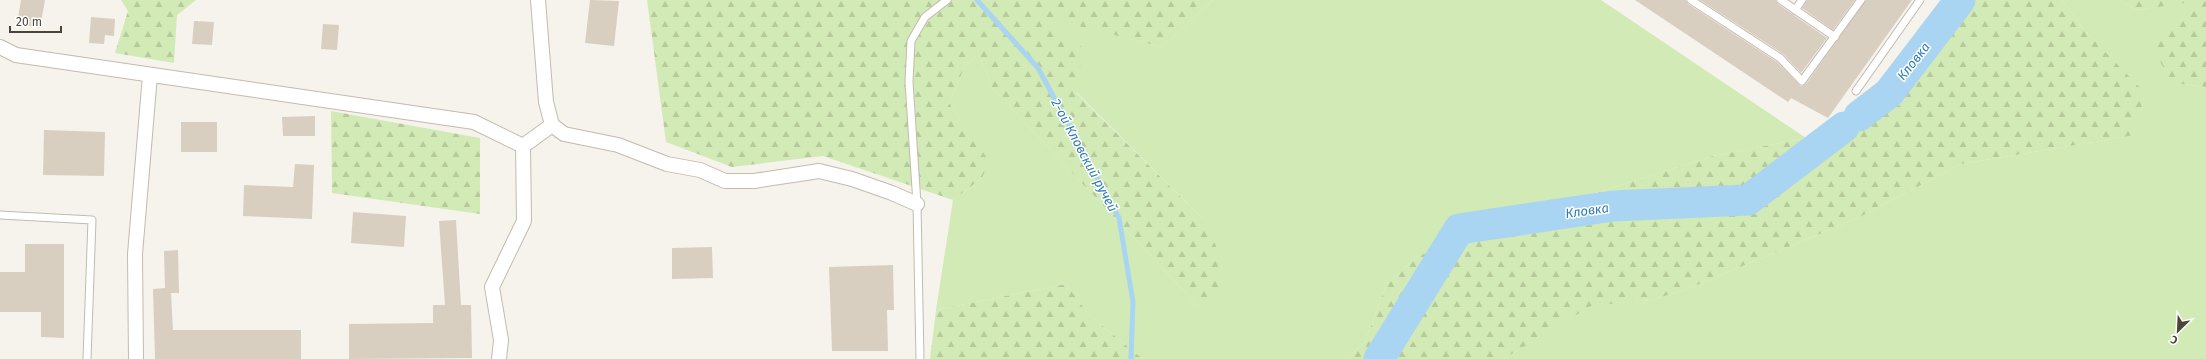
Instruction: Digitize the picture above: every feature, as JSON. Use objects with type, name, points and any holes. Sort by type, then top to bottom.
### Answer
[{"type":"street","points":[[538,0],[546,102],[552,125],[564,134],[618,145],[667,164],[700,170],[725,181],[754,181],[819,171],[858,181],[917,204]]},
{"type":"street","points":[[0,47],[16,55],[474,122],[523,146]]},
{"type":"street","points":[[136,359],[135,254],[150,75]]},
{"type":"street","points":[[523,146],[552,125]]},
{"type":"street","points":[[499,359],[501,340],[492,287],[524,221],[523,146]]},
{"type":"lane","points":[[920,359],[917,204],[909,82],[911,41],[925,17],[947,0]]},
{"type":"lane","points":[[1691,0],[1780,58],[1802,81],[1861,0]]},
{"type":"lane","points":[[1781,0],[1835,37]]},
{"type":"lane","points":[[1795,10],[1802,0]]},
{"type":"lane","points":[[1856,91],[1920,0]]},
{"type":"lane","points":[[0,215],[92,220],[87,359]]},
{"type":"green space","points":[[121,0],[196,0],[177,15],[174,63],[115,53],[128,11]]},
{"type":"green space","points":[[647,0],[1213,0],[1162,47],[1031,14],[1083,48],[1076,93],[1204,220],[1226,268],[1209,312],[1199,307],[993,89],[979,55],[965,66],[949,103],[989,161],[982,178],[953,200],[823,156],[732,167],[666,142]]},
{"type":"green space","points":[[1213,0],[1601,0],[1806,138],[1713,156],[1589,195],[1418,256],[1386,285],[1365,342],[1346,359],[1143,359],[1089,315],[1066,284],[936,310],[953,200],[982,178],[964,125],[949,103],[965,66],[979,55],[993,89],[1199,307],[1204,220],[1076,92],[1030,13],[1162,47]]},
{"type":"green space","points":[[1946,0],[2062,0],[2085,31],[2146,94],[2130,136],[1961,164],[1858,218],[1685,290],[1651,300],[1591,306],[1503,359],[1346,359],[1365,342],[1386,285],[1418,256],[1589,195],[1713,156],[1806,138],[1873,112]]},
{"type":"green space","points":[[2062,0],[2118,0],[2137,10],[2198,0],[2173,83],[2206,87],[2206,359],[1503,359],[1591,305],[1651,300],[1685,290],[1858,218],[1961,164],[2130,136],[2145,94],[2085,31]]},
{"type":"green space","points":[[2118,0],[2206,0],[2206,87],[2173,83],[2148,42],[2197,1],[2137,10]]},
{"type":"green space","points":[[331,111],[480,138],[480,214],[332,193]]},
{"type":"green space","points":[[1066,284],[1089,315],[1143,359],[930,359],[936,310]]},
{"type":"building","points":[[21,0],[45,0],[40,28],[17,23]]},
{"type":"building","points":[[590,0],[619,1],[614,46],[585,43]]},
{"type":"building","points":[[1635,0],[1686,0],[1688,4],[1777,62],[1801,86],[1806,84],[1866,0],[1912,0],[1828,118],[1791,98],[1788,102]]},
{"type":"building","points":[[1700,0],[1776,0],[1778,4],[1827,38],[1801,73],[1783,54]]},
{"type":"building","points":[[1807,0],[1855,0],[1833,30],[1802,8]]},
{"type":"building","points":[[91,17],[115,19],[114,36],[105,35],[104,44],[89,43]]},
{"type":"building","points":[[194,21],[214,22],[212,45],[192,44]]},
{"type":"building","points":[[323,24],[339,25],[337,50],[321,49]]},
{"type":"building","points":[[315,116],[315,136],[283,136],[282,117]]},
{"type":"building","points":[[181,122],[217,122],[217,152],[181,152]]},
{"type":"building","points":[[44,130],[105,132],[104,176],[43,175]]},
{"type":"building","points":[[295,164],[314,165],[312,219],[243,216],[244,185],[293,187]]},
{"type":"building","points":[[353,212],[406,216],[404,247],[351,243]]},
{"type":"building","points":[[456,220],[461,305],[471,305],[472,358],[349,359],[349,324],[433,323],[433,305],[445,305],[439,221]]},
{"type":"building","points":[[25,244],[64,244],[64,338],[41,337],[41,312],[0,312],[0,272],[25,272]]},
{"type":"building","points":[[712,247],[713,278],[672,279],[672,248]]},
{"type":"building","points":[[178,250],[179,293],[171,293],[173,330],[301,330],[301,359],[155,359],[153,289],[165,288],[164,251]]},
{"type":"building","points":[[893,265],[894,310],[887,310],[888,351],[832,351],[829,267]]},
{"type":"waterway","name":"2-ой Кловский ручей","points":[[977,0],[1038,68],[1119,218],[1133,302],[1131,359]]},
{"type":"waterway","name":"Кловка","points":[[1859,116],[1889,93],[1960,0]]},
{"type":"waterway","name":"Кловка","points":[[1379,359],[1459,229],[1613,206],[1748,200],[1844,127]]}]
